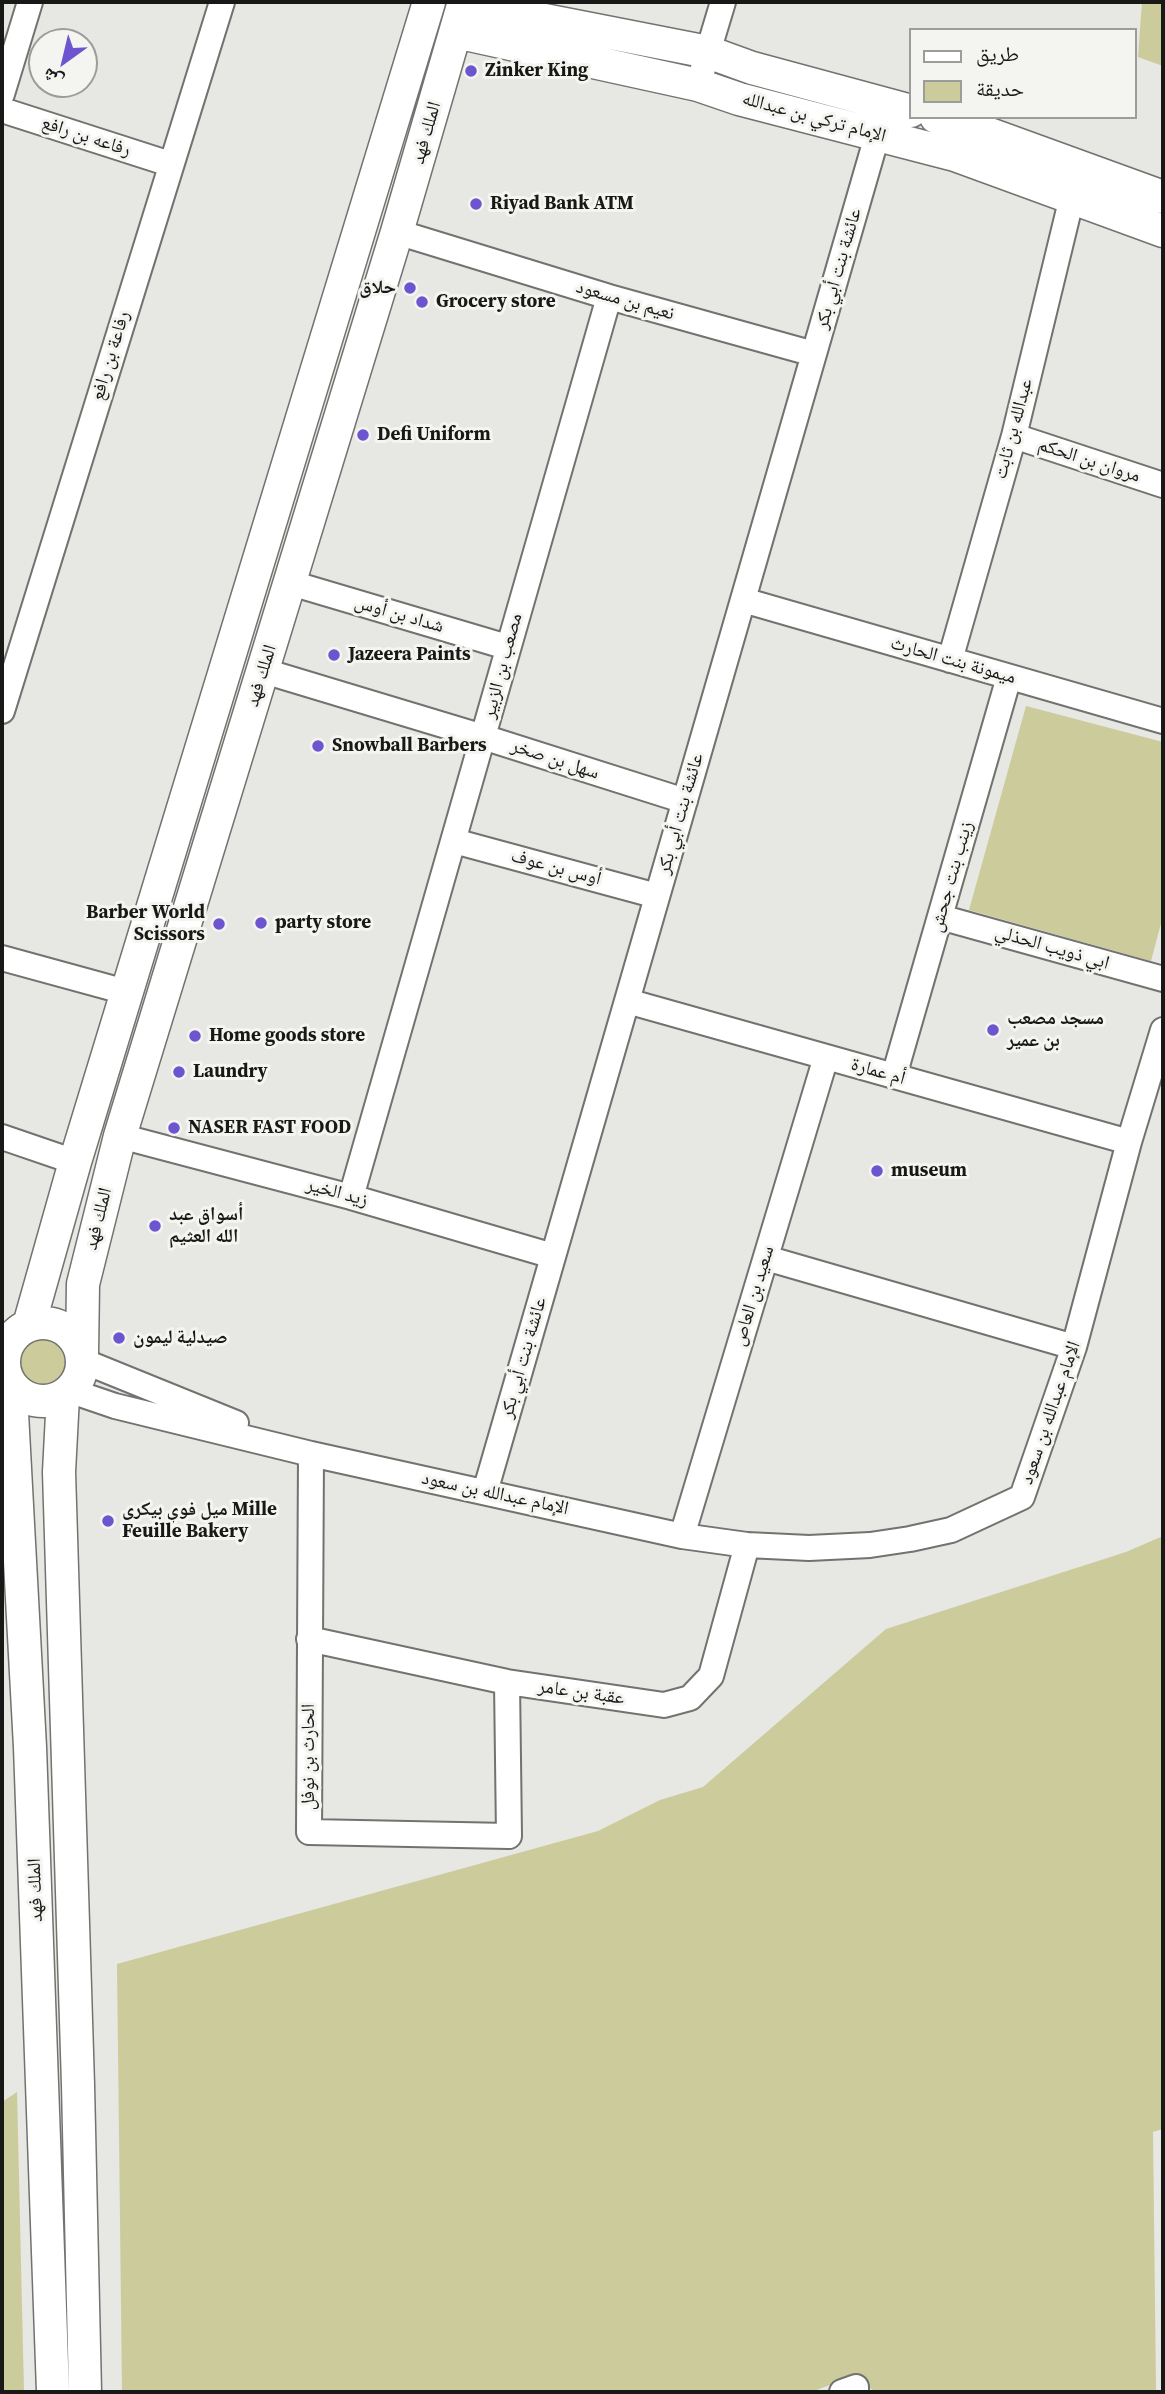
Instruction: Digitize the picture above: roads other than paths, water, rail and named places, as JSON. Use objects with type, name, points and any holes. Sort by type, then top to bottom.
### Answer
[{"type":"street","points":[[2,94],[30,2]]},
{"type":"street","name":"رفاعة بن رافع","points":[[2,711],[222,2]]},
{"type":"street","name":"الملك فهد","points":[[18,1324],[75,1162],[429,2]]},
{"type":"street","points":[[698,85],[723,2]]},
{"type":"street","name":"الملك فهد","points":[[82,1357],[83,1284],[120,1136],[291,583],[461,13]]},
{"type":"street","name":"الإمام تركي بن عبدالله","points":[[461,13],[708,52],[752,68],[909,110]]},
{"type":"street","name":"الإمام تركي بن عبدالله","points":[[461,13],[698,85],[877,136],[956,155],[1163,231]]},
{"type":"street","name":"رفاعه بن رافع","points":[[2,110],[170,164]]},
{"type":"street","points":[[943,119],[1163,197]]},
{"type":"street","name":"عائشة بنت أبي بكر","points":[[485,1492],[877,136]]},
{"type":"street","name":"عبدالله بن ثابت","points":[[950,660],[1014,436],[1072,197]]},
{"type":"street","name":"نعيم بن مسعود","points":[[397,232],[609,297],[814,354]]},
{"type":"street","name":"مصعب بن الزبير","points":[[351,1197],[609,297]]},
{"type":"street","name":"مروان بن الحكم","points":[[1014,436],[1163,485]]},
{"type":"street","name":"شداد بن أوس","points":[[291,583],[507,647]]},
{"type":"street","name":"ميمونة بنت الحارث","points":[[743,600],[1163,721]]},
{"type":"street","name":"سهل بن صخر","points":[[264,671],[685,801]]},
{"type":"street","name":"زينب بنت جحش","points":[[894,1076],[1009,677]]},
{"type":"street","name":"أوس بن عوف","points":[[454,841],[657,896]]},
{"type":"street","name":"ابي ذويب الحذلي","points":[[940,917],[1163,979]]},
{"type":"street","points":[[2,958],[126,992]]},
{"type":"street","name":"أم عمارة","points":[[627,1001],[1129,1142]]},
{"type":"street","name":"الإمام عبدالله بن سعود","points":[[67,1393],[311,1454],[682,1536],[747,1545],[809,1548],[870,1545],[951,1530],[1022,1497],[1074,1347],[1129,1142],[1163,1030]]},
{"type":"street","name":"سعيد بن العاص","points":[[682,1536],[826,1057]]},
{"type":"street","name":"زيد الخير","points":[[120,1136],[351,1197],[553,1256]]},
{"type":"street","points":[[2,1137],[75,1162]]},
{"type":"street","points":[[766,1258],[1074,1347]]},
{"type":"street","points":[[47,1322],[60,1326],[77,1342],[82,1357],[82,1371],[67,1393],[44,1401],[22,1395],[7,1376],[5,1350],[18,1324],[47,1322]]},
{"type":"street","name":"الإمام عبدالله بن سعود","points":[[82,1357],[311,1454]]},
{"type":"street","name":"الملك فهد","points":[[7,1376],[12,1413],[11,1588],[32,1788],[53,2392]]},
{"type":"street","name":"الملك فهد","points":[[67,1393],[59,1472],[79,2085],[85,2392]]},
{"type":"street","name":"الحارث بن نوفل","points":[[311,1454],[309,1832],[509,1836],[507,1682]]},
{"type":"street","name":"عقبة بن عامر","points":[[309,1639],[507,1682],[664,1705],[690,1698],[711,1676],[747,1545]]},
{"type":"place","name":"Zinker King","points":[[471,71]]},
{"type":"place","name":"Riyad Bank ATM","points":[[476,204]]},
{"type":"place","name":"حلاق","points":[[410,288]]},
{"type":"place","name":"Grocery store","points":[[422,302]]},
{"type":"place","name":"Defi Uniform","points":[[363,435]]},
{"type":"place","name":"Jazeera Paints","points":[[334,655]]},
{"type":"place","name":"Snowball Barbers","points":[[318,746]]},
{"type":"place","name":"party store","points":[[261,923]]},
{"type":"place","name":"Barber World Scissors","points":[[219,924]]},
{"type":"place","name":"مسجد مصعب بن عمير","points":[[993,1030]]},
{"type":"place","name":"Home goods store","points":[[195,1036]]},
{"type":"place","name":"Laundry","points":[[179,1072]]},
{"type":"place","name":"NASER FAST FOOD","points":[[174,1128]]},
{"type":"place","name":"museum","points":[[877,1171]]},
{"type":"place","name":"أسواق عبد الله العثيم","points":[[155,1226]]},
{"type":"place","name":"صيدلية ليمون","points":[[119,1338]]},
{"type":"place","name":"ميل فوي بيكري Mille Feuille Bakery","points":[[108,1521]]}]
